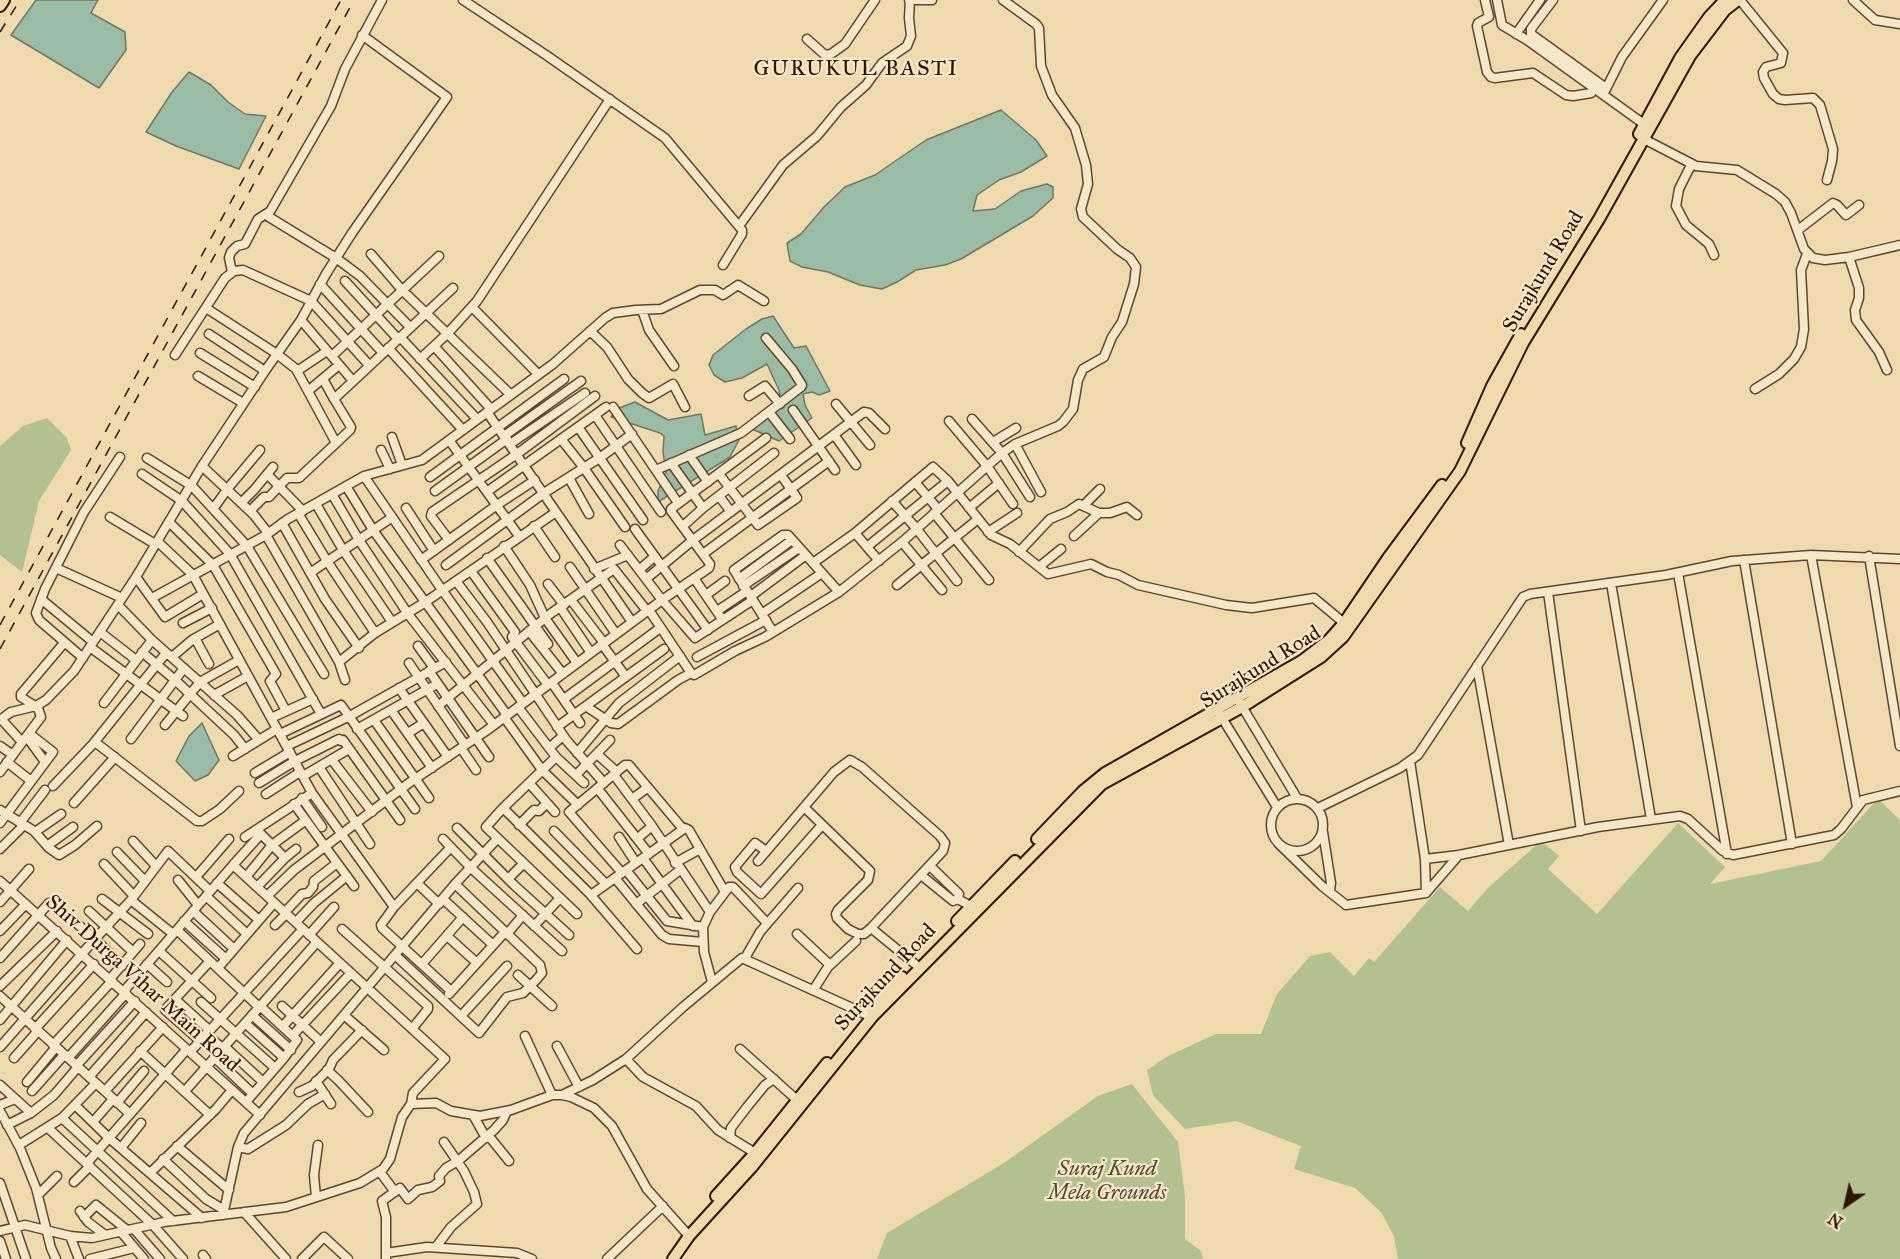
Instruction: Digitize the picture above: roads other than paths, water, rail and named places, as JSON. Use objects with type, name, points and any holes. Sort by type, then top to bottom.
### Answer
[{"type":"main road","points":[[0,6],[4,0]]},
{"type":"main road","name":"Surajkund Road","points":[[1240,703],[1311,654],[1329,640],[1344,623],[1461,456],[1510,351],[1690,56],[1733,1]]},
{"type":"main road","name":"Surajkund Road","points":[[665,1259],[869,1015],[1097,779],[1321,657],[1350,628],[1464,465],[1523,343],[1599,219],[1645,131]]},
{"type":"main road","name":"Surajkund Road","points":[[909,975],[915,964],[974,908]]},
{"type":"main road","name":"Surajkund Road","points":[[673,1259],[687,1233],[752,1168],[869,1015]]},
{"type":"street","points":[[232,272],[229,258],[231,252],[237,246],[245,244],[258,219],[269,212],[331,106],[345,69],[382,0]]},
{"type":"street","points":[[464,0],[665,138],[739,225],[742,234],[723,265]]},
{"type":"street","points":[[807,39],[825,55],[831,54],[845,44],[875,0]]},
{"type":"street","points":[[739,225],[783,165],[817,136],[842,107],[866,85],[882,63],[907,46],[911,36],[910,0],[932,0]]},
{"type":"street","points":[[586,707],[618,724],[691,673],[694,675],[840,592],[902,542],[1002,453],[1015,444],[1063,422],[1073,409],[1078,380],[1083,369],[1104,357],[1122,322],[1134,284],[1136,267],[1130,258],[1096,230],[1081,213],[1088,191],[1086,165],[1075,128],[1052,95],[1041,66],[1039,28],[1003,0]]},
{"type":"street","points":[[1485,0],[1488,19],[1478,23],[1477,26],[1487,72],[1491,77],[1533,73],[1566,94],[1573,96],[1603,94]]},
{"type":"street","points":[[1497,0],[1501,24],[1603,94]]},
{"type":"street","points":[[1517,35],[1540,0]]},
{"type":"street","points":[[1553,0],[1531,29],[1531,34],[1645,131],[1691,165],[1737,170],[1785,202],[1807,254],[1813,258],[1825,260],[1900,245]]},
{"type":"street","points":[[1603,94],[1622,57],[1663,0]]},
{"type":"street","points":[[1853,0],[1875,20],[1900,24]]},
{"type":"street","points":[[1733,1],[1783,53],[1781,63],[1766,67],[1763,72],[1773,94],[1785,100],[1813,98],[1820,105],[1833,149],[1827,180]]},
{"type":"street","points":[[0,823],[3,812],[45,762],[26,738],[1,719],[11,712],[36,706],[46,700],[82,658],[136,577],[202,466],[301,320],[320,284],[363,216],[447,99],[362,35]]},
{"type":"street","points":[[1517,35],[1527,46],[1591,93]]},
{"type":"street","points":[[420,359],[472,307],[610,99]]},
{"type":"street","points":[[1691,165],[1678,189],[1676,206],[1686,225],[1709,244],[1714,255]]},
{"type":"street","points":[[1798,230],[1833,203],[1846,215],[1859,206]]},
{"type":"street","points":[[269,212],[269,217],[336,258],[360,276],[411,327]]},
{"type":"street","points":[[371,254],[402,291],[510,394]]},
{"type":"street","points":[[1755,389],[1785,368],[1801,347],[1804,329],[1801,270],[1807,254]]},
{"type":"street","points":[[297,371],[347,342],[439,256]]},
{"type":"street","points":[[1849,257],[1859,285],[1859,298],[1854,314],[1856,320],[1879,352],[1887,370]]},
{"type":"street","points":[[175,355],[225,278],[232,272],[243,270],[311,301],[369,365]]},
{"type":"street","points":[[345,281],[375,316],[477,419]]},
{"type":"street","points":[[320,284],[463,430]]},
{"type":"street","points":[[152,598],[247,546],[364,476],[422,460],[554,364],[613,313],[666,308],[700,290],[715,290],[723,295],[740,285],[764,301]]},
{"type":"street","points":[[334,399],[453,288]]},
{"type":"street","points":[[472,307],[538,374]]},
{"type":"street","points":[[206,308],[277,354],[297,371],[336,443]]},
{"type":"street","points":[[642,310],[649,330],[674,366]]},
{"type":"street","points":[[301,320],[353,381]]},
{"type":"street","points":[[590,331],[607,347],[628,379],[642,393],[649,398],[673,384],[685,407]]},
{"type":"street","points":[[209,334],[265,370]]},
{"type":"street","points":[[656,470],[741,433],[802,386],[766,338]]},
{"type":"street","points":[[434,346],[489,410],[505,437],[632,622]]},
{"type":"street","points":[[200,353],[255,387]]},
{"type":"street","points":[[308,391],[339,365]]},
{"type":"street","points":[[198,376],[243,403]]},
{"type":"street","points":[[250,511],[264,496],[269,497],[289,477],[299,478],[350,430],[351,427],[323,379]]},
{"type":"street","points":[[435,491],[481,459],[564,379]]},
{"type":"street","points":[[505,437],[581,381]]},
{"type":"street","points":[[749,396],[765,386],[780,404]]},
{"type":"street","points":[[430,477],[461,455],[505,437],[585,393]]},
{"type":"street","points":[[449,540],[432,516],[432,512],[517,454],[595,396]]},
{"type":"street","points":[[836,405],[870,445]]},
{"type":"street","points":[[488,491],[595,415],[610,407],[632,434],[678,503]]},
{"type":"street","points":[[793,410],[835,470]]},
{"type":"street","points":[[769,412],[790,439]]},
{"type":"street","points":[[646,579],[693,540],[867,412],[885,429]]},
{"type":"street","points":[[595,415],[661,512]]},
{"type":"street","points":[[972,419],[1002,453],[1030,497]]},
{"type":"street","points":[[949,421],[987,466],[1013,504]]},
{"type":"street","points":[[578,427],[644,520]]},
{"type":"street","points":[[993,442],[1016,428]]},
{"type":"street","points":[[446,565],[544,493],[601,457],[632,434]]},
{"type":"street","points":[[835,436],[856,465]]},
{"type":"street","points":[[392,437],[402,465]]},
{"type":"street","points":[[218,968],[259,920],[294,870],[416,778],[536,695],[648,610],[710,567],[671,510],[766,438]]},
{"type":"street","points":[[561,439],[625,527]]},
{"type":"street","points":[[449,440],[519,536]]},
{"type":"street","points":[[1015,444],[1041,492]]},
{"type":"street","points":[[213,509],[260,450]]},
{"type":"street","points":[[381,450],[390,468]]},
{"type":"street","points":[[683,526],[702,508],[774,453]]},
{"type":"street","points":[[689,455],[708,482]]},
{"type":"street","points":[[82,658],[37,616],[41,599],[84,512],[120,458]]},
{"type":"street","points":[[147,458],[192,486],[247,546],[324,674]]},
{"type":"street","points":[[481,459],[490,472]]},
{"type":"street","points":[[790,488],[830,461]]},
{"type":"street","points":[[671,463],[702,508]]},
{"type":"street","points":[[202,466],[250,511],[267,534],[339,662],[345,680]]},
{"type":"street","points":[[241,503],[273,467]]},
{"type":"street","points":[[813,563],[855,533],[933,467],[988,532],[1050,574],[1091,564],[1138,585],[1226,605],[1252,608],[1314,598],[1344,623]]},
{"type":"street","points":[[142,474],[182,501],[230,555],[321,714]]},
{"type":"street","points":[[267,474],[301,512],[327,561],[375,633]]},
{"type":"street","points":[[719,474],[759,525],[796,500],[796,496],[781,475]]},
{"type":"street","points":[[364,476],[391,518],[493,661],[549,748],[584,783]]},
{"type":"street","points":[[569,478],[589,514]]},
{"type":"street","points":[[421,560],[535,480]]},
{"type":"street","points":[[915,482],[929,497],[955,538],[989,580]]},
{"type":"street","points":[[868,546],[948,482]]},
{"type":"street","points":[[969,508],[999,483]]},
{"type":"street","points":[[346,486],[373,530],[477,674],[542,770],[578,805]]},
{"type":"street","points":[[1084,505],[1100,489]]},
{"type":"street","points":[[332,494],[359,540],[408,614],[494,725]]},
{"type":"street","points":[[719,496],[731,512]]},
{"type":"street","points":[[892,501],[957,581]]},
{"type":"street","points":[[316,504],[343,550],[392,622]]},
{"type":"street","points":[[1018,552],[1050,519],[1079,504],[1099,513],[1110,513],[1128,507],[1137,515]]},
{"type":"street","points":[[406,508],[434,551]]},
{"type":"street","points":[[339,662],[375,633],[408,614],[556,512]]},
{"type":"street","points":[[988,532],[1017,513]]},
{"type":"street","points":[[1074,536],[1099,513]]},
{"type":"street","points":[[110,517],[156,542],[193,575],[312,793],[394,907]]},
{"type":"street","points":[[310,573],[391,518]]},
{"type":"street","points":[[703,554],[752,518]]},
{"type":"street","points":[[897,585],[978,519]]},
{"type":"street","points":[[169,522],[213,565],[276,674],[270,681],[286,711]]},
{"type":"street","points":[[282,523],[325,599],[358,648]]},
{"type":"street","points":[[534,525],[555,557]]},
{"type":"street","points":[[635,529],[708,630]]},
{"type":"street","points":[[855,533],[879,561]]},
{"type":"street","points":[[773,632],[734,570],[783,535],[788,535],[840,592]]},
{"type":"street","points":[[902,542],[942,590]]},
{"type":"street","points":[[620,545],[662,600],[696,638],[723,619],[747,590],[806,555]]},
{"type":"street","points":[[504,546],[530,585],[545,618],[577,663]]},
{"type":"street","points":[[717,611],[799,548]]},
{"type":"street","points":[[1040,566],[1061,549]]},
{"type":"street","points":[[594,568],[628,555]]},
{"type":"street","points":[[1811,555],[1857,807]]},
{"type":"street","points":[[1318,808],[1410,761],[1424,748],[1523,597],[1530,594],[1678,573],[1744,560],[1811,555],[1900,559]]},
{"type":"street","points":[[1869,556],[1900,747]]},
{"type":"street","points":[[639,570],[654,557]]},
{"type":"street","points":[[487,558],[564,674]]},
{"type":"street","points":[[1744,560],[1792,844]]},
{"type":"street","points":[[570,567],[616,634]]},
{"type":"street","points":[[56,568],[120,601],[152,640],[237,715],[259,740]]},
{"type":"street","points":[[438,706],[545,618],[614,569],[648,610],[691,673]]},
{"type":"street","points":[[471,571],[515,632],[512,636],[516,642],[578,719]]},
{"type":"street","points":[[697,657],[765,617],[822,573]]},
{"type":"street","points":[[1678,573],[1727,854]]},
{"type":"street","points":[[136,577],[165,617],[203,594]]},
{"type":"street","points":[[694,578],[723,619]]},
{"type":"street","points":[[456,581],[563,736],[588,765],[638,838],[643,858]]},
{"type":"street","points":[[706,595],[725,581]]},
{"type":"street","points":[[1611,583],[1651,819]]},
{"type":"street","points":[[548,584],[603,644],[626,677]]},
{"type":"street","points":[[1548,592],[1581,831]]},
{"type":"street","points":[[41,599],[125,674],[180,713]]},
{"type":"street","points":[[565,604],[591,653]]},
{"type":"street","points":[[183,623],[212,608]]},
{"type":"street","points":[[0,849],[49,788],[95,742],[157,665],[195,638],[220,624]]},
{"type":"street","points":[[564,699],[660,628]]},
{"type":"street","points":[[532,629],[548,644]]},
{"type":"street","points":[[100,632],[135,660]]},
{"type":"street","points":[[195,638],[209,664]]},
{"type":"street","points":[[104,703],[152,640]]},
{"type":"street","points":[[4,765],[41,717],[40,710],[21,697],[21,693],[64,643]]},
{"type":"street","points":[[418,646],[438,684],[489,757]]},
{"type":"street","points":[[557,727],[578,719],[586,707],[664,649]]},
{"type":"street","points":[[142,652],[176,680],[234,735],[245,749]]},
{"type":"street","points":[[577,753],[619,703],[680,656]]},
{"type":"street","points":[[165,725],[180,713],[190,694],[200,682],[239,660]]},
{"type":"street","points":[[255,772],[288,749],[446,662]]},
{"type":"street","points":[[410,663],[476,770]]},
{"type":"street","points":[[1477,666],[1509,845]]},
{"type":"street","points":[[131,739],[184,668]]},
{"type":"street","points":[[657,674],[668,687]]},
{"type":"street","points":[[214,695],[248,676]]},
{"type":"street","points":[[357,729],[438,684]]},
{"type":"street","points":[[399,688],[448,757]]},
{"type":"street","points":[[271,718],[313,699]]},
{"type":"street","points":[[1240,703],[1296,798]]},
{"type":"street","points":[[233,756],[259,740],[340,705],[415,810]]},
{"type":"street","points":[[391,710],[432,768]]},
{"type":"street","points":[[1219,713],[1277,807]]},
{"type":"street","points":[[374,720],[429,798]]},
{"type":"street","points":[[408,733],[424,723]]},
{"type":"street","points":[[549,748],[563,736]]},
{"type":"street","points":[[258,783],[295,761],[339,739],[343,740],[400,820]]},
{"type":"street","points":[[576,775],[610,740]]},
{"type":"street","points":[[95,742],[200,822],[226,804],[239,791]]},
{"type":"street","points":[[0,746],[4,765],[31,781]]},
{"type":"street","points":[[266,794],[349,749]]},
{"type":"street","points":[[597,754],[616,774],[710,912]]},
{"type":"street","points":[[74,803],[115,757]]},
{"type":"street","points":[[556,757],[486,826],[577,914]]},
{"type":"street","points":[[332,760],[372,812]]},
{"type":"street","points":[[758,861],[766,851],[834,772],[850,760],[855,761],[934,830],[945,843],[943,851],[871,928],[864,934],[858,934],[848,929],[837,918],[838,910],[868,880],[870,871],[804,807]]},
{"type":"street","points":[[1410,761],[1425,859],[1426,893]]},
{"type":"street","points":[[683,830],[629,765],[626,765],[570,811],[621,873],[647,896],[667,922],[698,927]]},
{"type":"street","points":[[319,767],[370,844]]},
{"type":"street","points":[[529,783],[555,812]]},
{"type":"street","points":[[632,799],[647,788]]},
{"type":"street","points":[[1425,859],[1459,855],[1651,819],[1680,816],[1685,817],[1727,854],[1733,855],[1837,833],[1857,807],[1868,798],[1900,791]]},
{"type":"street","points":[[245,837],[258,831],[312,793]]},
{"type":"street","points":[[1330,890],[1323,819],[1318,808],[1309,801],[1296,798],[1286,801],[1277,807],[1272,816],[1270,826],[1273,835],[1278,843],[1322,886],[1348,905],[1426,893],[1459,855]]},
{"type":"street","points":[[298,801],[306,820],[354,886]]},
{"type":"street","points":[[298,801],[322,827]]},
{"type":"street","points":[[519,825],[534,810],[539,811],[547,803]]},
{"type":"street","points":[[502,808],[591,895],[637,949]]},
{"type":"street","points":[[3,812],[35,832],[58,855],[97,826]]},
{"type":"street","points":[[35,832],[61,814]]},
{"type":"street","points":[[246,877],[272,845],[306,820]]},
{"type":"street","points":[[766,851],[754,843],[735,867],[737,872],[761,894],[822,825]]},
{"type":"street","points":[[638,838],[652,826]]},
{"type":"street","points":[[47,846],[73,827]]},
{"type":"street","points":[[457,828],[569,935]]},
{"type":"street","points":[[591,895],[685,828],[689,830],[725,892]]},
{"type":"street","points":[[258,831],[285,858]]},
{"type":"street","points":[[32,1091],[125,992],[233,865],[258,831]]},
{"type":"street","points":[[554,831],[606,884]]},
{"type":"street","points":[[1278,843],[1288,849],[1299,851],[1318,842],[1323,832]]},
{"type":"street","points":[[619,837],[643,858],[698,927],[712,982]]},
{"type":"street","points":[[196,877],[230,839]]},
{"type":"street","points":[[443,839],[471,868],[562,951]]},
{"type":"street","points":[[224,1212],[238,1147],[244,1132],[455,884],[497,839]]},
{"type":"street","points":[[133,841],[156,866]]},
{"type":"street","points":[[451,847],[394,907],[381,925],[451,991]]},
{"type":"street","points":[[257,887],[296,849]]},
{"type":"street","points":[[636,904],[700,849]]},
{"type":"street","points":[[0,1047],[132,898],[168,851],[196,877],[247,934]]},
{"type":"street","points":[[117,852],[145,881]]},
{"type":"street","points":[[275,925],[302,894],[308,893],[314,881],[337,863]]},
{"type":"street","points":[[105,864],[132,898],[210,961],[244,994],[293,1035],[297,1042],[246,1102]]},
{"type":"street","points":[[508,879],[523,864]]},
{"type":"street","points":[[0,1231],[25,1225],[70,1236],[92,1238],[153,1224],[202,1218],[224,1212],[285,1207],[360,1184],[384,1169],[390,1159],[402,1117],[411,1104],[413,1093],[446,1060],[233,865]]},
{"type":"street","points":[[930,866],[959,894],[958,899]]},
{"type":"street","points":[[0,902],[28,868]]},
{"type":"street","points":[[621,873],[636,904],[662,935],[667,939],[703,942]]},
{"type":"street","points":[[921,875],[953,901],[958,899],[974,908]]},
{"type":"street","points":[[296,922],[314,903],[347,876]]},
{"type":"street","points":[[178,880],[196,908],[234,950]]},
{"type":"street","name":"Shiv Durga Vihar Main Road","points":[[0,881],[260,1115]]},
{"type":"street","points":[[417,883],[463,917],[493,945]]},
{"type":"street","points":[[217,884],[259,920]]},
{"type":"street","points":[[395,955],[479,1033],[507,997],[519,994],[531,986],[542,973],[542,967],[455,884]]},
{"type":"street","points":[[698,927],[729,887],[733,887],[767,923]]},
{"type":"street","points":[[745,958],[767,923],[798,888]]},
{"type":"street","points":[[534,926],[560,898]]},
{"type":"street","points":[[102,899],[148,934]]},
{"type":"street","points":[[0,958],[49,903]]},
{"type":"street","points":[[0,932],[26,904]]},
{"type":"street","points":[[74,1182],[97,1152],[166,1074],[306,932],[334,907]]},
{"type":"street","points":[[89,911],[133,952]]},
{"type":"street","points":[[443,1000],[523,915]]},
{"type":"street","points":[[422,964],[463,917]]},
{"type":"street","points":[[184,921],[226,959]]},
{"type":"street","points":[[75,922],[122,966]]},
{"type":"street","points":[[871,928],[915,964]]},
{"type":"street","points":[[342,929],[429,1008],[412,1029]]},
{"type":"street","points":[[0,986],[57,931]]},
{"type":"street","points":[[797,934],[830,965]]},
{"type":"street","points":[[447,936],[477,963]]},
{"type":"street","points":[[0,1020],[67,940]]},
{"type":"street","points":[[814,989],[830,965],[855,941]]},
{"type":"street","points":[[185,1091],[317,942]]},
{"type":"street","points":[[27,1082],[140,944]]},
{"type":"street","points":[[159,951],[211,998]]},
{"type":"street","points":[[562,1095],[626,1059],[740,958],[745,958],[869,1015]]},
{"type":"street","points":[[200,1041],[165,1011],[210,961]]},
{"type":"street","points":[[283,1026],[340,963]]},
{"type":"street","points":[[14,1058],[94,964]]},
{"type":"street","points":[[147,964],[167,982]]},
{"type":"street","points":[[461,1016],[507,966]]},
{"type":"street","points":[[293,1035],[351,973]]},
{"type":"street","points":[[518,975],[552,1006]]},
{"type":"street","points":[[0,996],[130,1114]]},
{"type":"street","points":[[175,999],[223,1047],[263,1082]]},
{"type":"street","points":[[7,1125],[31,1113],[54,1095],[135,1001]]},
{"type":"street","points":[[201,1002],[275,1068]]},
{"type":"street","points":[[282,1006],[321,1042]]},
{"type":"street","points":[[19,1145],[48,1128],[76,1106],[92,1080],[146,1012]]},
{"type":"street","points":[[344,1015],[384,1050]]},
{"type":"street","points":[[252,1016],[291,1050]]},
{"type":"street","points":[[244,1023],[284,1058]]},
{"type":"street","points":[[105,1091],[163,1027]]},
{"type":"street","points":[[299,1092],[310,1087],[362,1030]]},
{"type":"street","points":[[525,1036],[552,1095]]},
{"type":"street","points":[[557,1046],[579,1087]]},
{"type":"street","points":[[740,1049],[797,1100]]},
{"type":"street","points":[[140,1051],[210,1115]]},
{"type":"street","points":[[214,1057],[253,1094]]},
{"type":"street","points":[[626,1059],[643,1077],[700,1109],[718,1130],[755,1153]]},
{"type":"street","points":[[327,1070],[368,1112]]},
{"type":"street","points":[[93,1122],[144,1071]]},
{"type":"street","points":[[730,1138],[731,1128],[765,1085],[774,1079]]},
{"type":"street","points":[[316,1081],[332,1104]]},
{"type":"street","points":[[0,1085],[31,1113]]},
{"type":"street","points":[[150,1173],[210,1115],[232,1090]]},
{"type":"street","points":[[238,1147],[248,1149],[286,1125],[308,1104],[325,1094]]},
{"type":"street","points":[[411,1104],[436,1103],[451,1112],[490,1115],[552,1095],[571,1097],[594,1108],[612,1126],[639,1178],[687,1233]]},
{"type":"street","points":[[0,1105],[15,1099]]},
{"type":"street","points":[[76,1106],[109,1138],[202,1218]]},
{"type":"street","points":[[0,1111],[19,1145],[38,1195],[46,1231],[56,1259]]},
{"type":"street","points":[[507,1111],[503,1120],[458,1161],[444,1170],[440,1175],[440,1181],[432,1187],[418,1190],[408,1199],[399,1188],[382,1201],[386,1217],[386,1256],[436,1247],[517,1253],[532,1259]]},
{"type":"street","points":[[473,1115],[487,1136],[509,1161]]},
{"type":"street","points":[[62,1118],[173,1221]]},
{"type":"street","points":[[121,1148],[141,1123]]},
{"type":"street","points":[[48,1128],[153,1224],[183,1259]]},
{"type":"street","points":[[436,1247],[451,1227],[477,1204],[471,1183],[444,1142]]},
{"type":"street","points":[[316,1197],[314,1174],[318,1145]]},
{"type":"street","points":[[177,1146],[229,1190]]},
{"type":"street","points":[[163,1159],[206,1199],[224,1212]]},
{"type":"street","points":[[380,1172],[395,1192]]},
{"type":"street","points":[[38,1195],[57,1176]]},
{"type":"street","points":[[0,1183],[26,1259]]},
{"type":"street","points":[[105,1235],[82,1214],[96,1205],[160,1259]]},
{"type":"street","points":[[607,1259],[663,1206]]},
{"type":"street","points":[[244,1212],[286,1259]]},
{"type":"street","points":[[127,1230],[134,1248],[143,1258]]},
{"type":"street","points":[[70,1236],[79,1259]]},
{"type":"street","points":[[305,1258],[324,1237],[348,1259]]},
{"type":"street","points":[[0,1241],[6,1259]]},
{"type":"street","points":[[90,1259],[134,1248]]},
{"type":"railway","points":[[0,32],[20,0]]},
{"type":"railway","points":[[0,625],[341,0]]},
{"type":"railway","points":[[0,649],[354,0]]},
{"type":"district","name":"GURUKUL BASTI","points":[[856,70]]},
{"type":"park label","name":"Suraj Kund Mela Grounds","points":[[1107,1182]]}]
